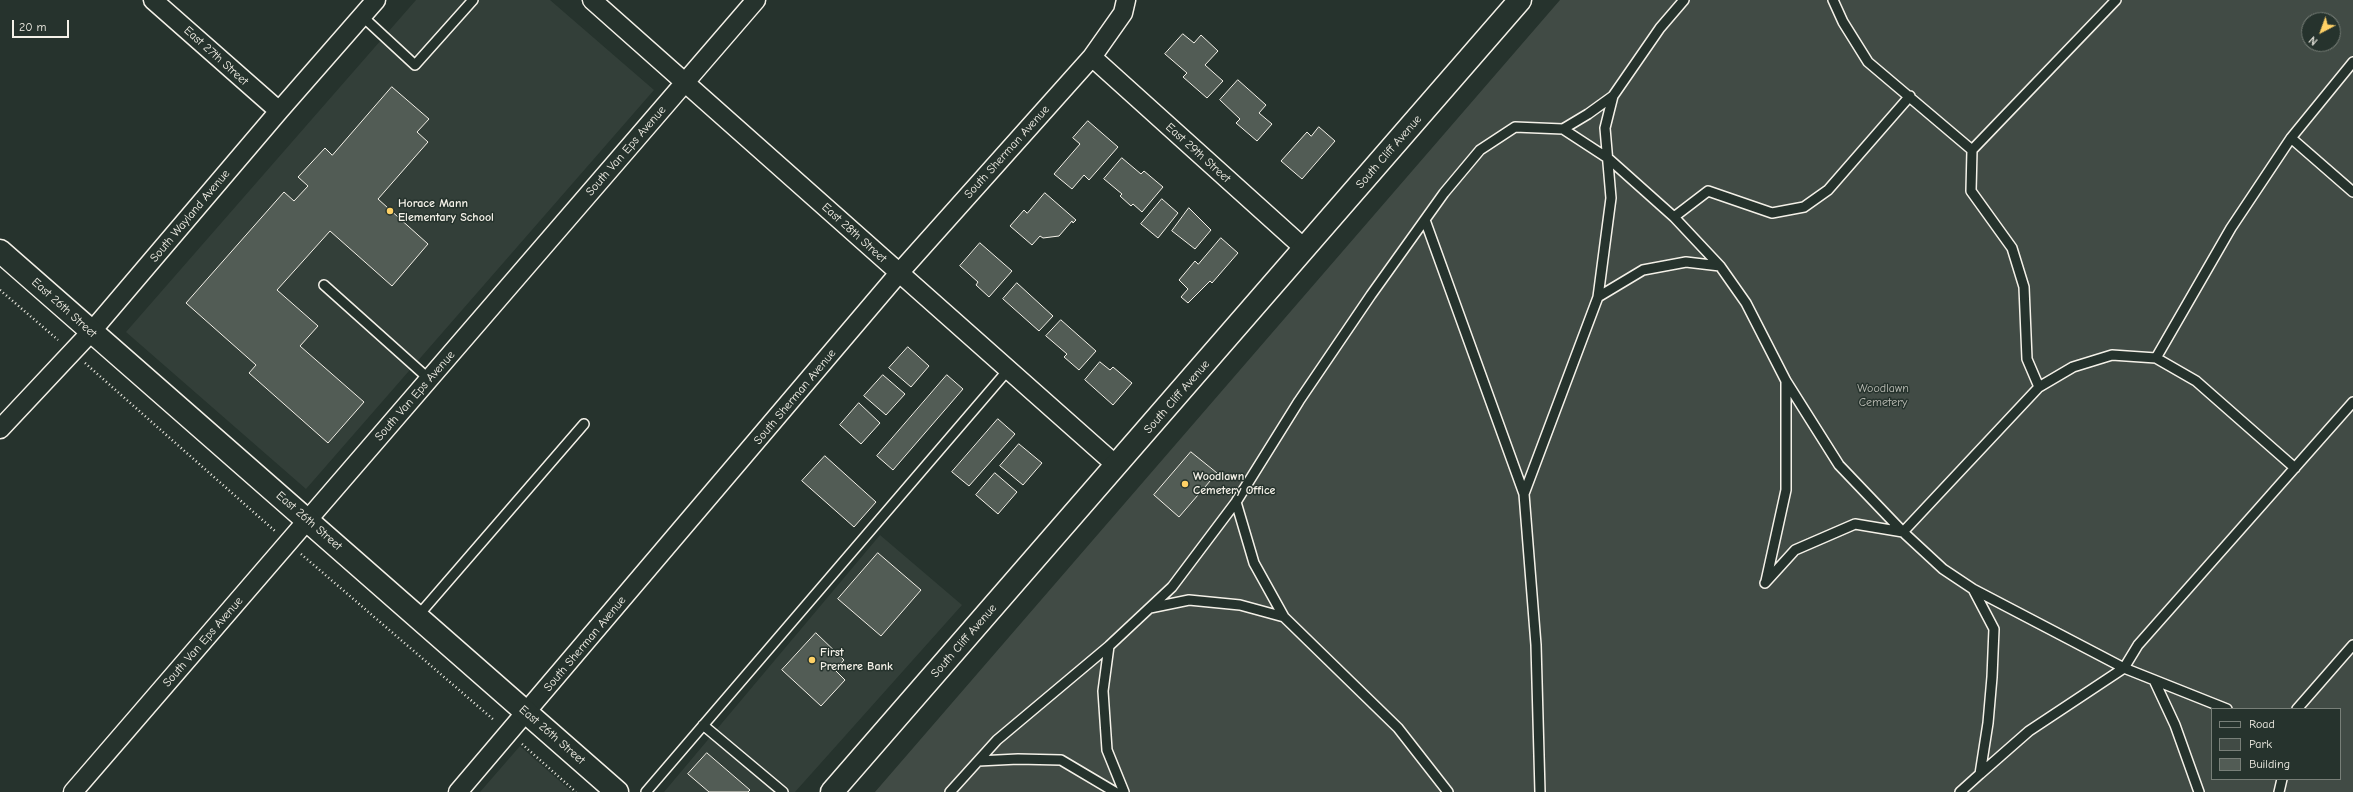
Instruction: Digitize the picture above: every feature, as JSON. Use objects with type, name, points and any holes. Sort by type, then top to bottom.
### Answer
[{"type":"main road","name":"South Cliff Avenue","points":[[832,792],[1117,466],[1520,0]]},
{"type":"main road","name":"East 26th Street","points":[[0,251],[308,520],[526,714],[617,792]]},
{"type":"street","name":"East 27th Street","points":[[153,0],[279,111]]},
{"type":"street","name":"South Wayland Avenue","points":[[0,429],[91,332],[279,111],[376,0]]},
{"type":"street","name":"East 28th Street","points":[[592,0],[1117,466]]},
{"type":"street","name":"South Van Eps Avenue","points":[[73,792],[756,0]]},
{"type":"street","name":"South Sherman Avenue","points":[[458,792],[526,714],[899,273],[1092,57],[1123,13],[1126,0]]},
{"type":"street","name":"East 29th Street","points":[[1092,57],[1305,249]]},
{"type":"lane","points":[[362,16],[415,65],[473,0]]},
{"type":"lane","points":[[1563,129],[1588,114],[1613,96],[1660,28],[1684,0]]},
{"type":"lane","points":[[1833,0],[1843,22],[1868,62],[1972,150]]},
{"type":"lane","points":[[2039,387],[2027,359],[2024,287],[2012,248],[1971,191],[1972,150],[2116,0]]},
{"type":"lane","points":[[2156,358],[2231,228],[2291,138],[2353,62]]},
{"type":"lane","points":[[1524,494],[1598,296],[1611,198],[1609,159],[1605,128],[1613,96]]},
{"type":"lane","points":[[1674,217],[1708,191],[1772,213],[1804,207],[1828,190],[1910,96]]},
{"type":"lane","points":[[950,792],[997,740],[1109,646],[1172,587],[1236,502],[1299,401],[1424,220],[1480,150],[1515,127],[1563,129],[1609,159],[1674,217],[1720,266],[1746,303],[1786,381],[1840,465],[1903,532],[1943,568],[1973,589],[2124,668],[2224,708]]},
{"type":"lane","points":[[2291,138],[2353,192]]},
{"type":"lane","points":[[1424,220],[1524,494],[1536,645],[1540,792]]},
{"type":"lane","points":[[1598,296],[1643,270],[1686,262],[1720,266]]},
{"type":"lane","points":[[324,285],[430,379]]},
{"type":"lane","points":[[1903,532],[2039,387],[2072,367],[2112,355],[2156,358],[2196,381],[2295,468]]},
{"type":"lane","points":[[646,792],[1008,370]]},
{"type":"lane","points":[[1786,381],[1786,490],[1765,583],[1795,550],[1855,524],[1903,532]]},
{"type":"lane","points":[[1960,792],[2029,731],[2124,668],[2138,645],[2353,402]]},
{"type":"lane","points":[[417,616],[584,424]]},
{"type":"lane","points":[[1236,502],[1254,563],[1284,617],[1398,728],[1448,792]]},
{"type":"lane","points":[[1973,589],[1994,629],[1988,724],[1980,774]]},
{"type":"lane","points":[[1149,608],[1189,600],[1240,605],[1284,617]]},
{"type":"lane","points":[[2298,708],[2353,645]]},
{"type":"lane","points":[[1109,646],[1103,691],[1107,750],[1124,792]]},
{"type":"lane","points":[[2154,680],[2175,725],[2199,792]]},
{"type":"lane","points":[[703,726],[783,792]]},
{"type":"lane","points":[[978,761],[1018,759],[1061,760],[1115,792]]},
{"type":"lane","points":[[2280,792],[2282,780]]},
{"type":"shaded area","name":"Horace Mann Elementary School","points":[[416,0],[550,0],[654,90],[306,489],[126,332]]},
{"type":"shaded area","points":[[880,535],[962,605],[795,792],[664,792]]},
{"type":"shaded area","points":[[520,746],[572,792],[480,792]]},
{"type":"green space","name":"Woodlawn Cemetery","points":[[1560,0],[2353,0],[2353,792],[875,792]]},
{"type":"building","points":[[1183,34],[1194,43],[1201,35],[1218,51],[1205,65],[1223,81],[1207,98],[1183,77],[1187,73],[1165,54]]},
{"type":"building","points":[[1238,80],[1266,105],[1259,113],[1272,124],[1257,141],[1236,123],[1240,119],[1220,100]]},
{"type":"building","points":[[392,87],[429,119],[417,132],[428,142],[378,199],[428,244],[392,286],[330,231],[277,290],[318,326],[300,346],[364,402],[328,443],[249,373],[256,365],[186,303],[284,192],[294,201],[308,186],[298,177],[325,148],[332,155]]},
{"type":"building","points":[[1088,121],[1118,147],[1089,180],[1084,175],[1072,189],[1054,174],[1080,144],[1073,138]]},
{"type":"building","points":[[1319,127],[1335,141],[1302,179],[1281,161],[1307,132],[1311,136]]},
{"type":"building","points":[[1122,158],[1141,174],[1144,171],[1163,187],[1142,212],[1133,204],[1131,206],[1120,196],[1122,194],[1104,179]]},
{"type":"building","points":[[1045,193],[1076,220],[1073,223],[1072,221],[1059,236],[1043,238],[1040,236],[1032,245],[1010,226],[1024,210],[1027,213]]},
{"type":"building","points":[[1162,199],[1178,213],[1158,238],[1141,224]]},
{"type":"building","points":[[1189,208],[1211,230],[1195,249],[1172,231]]},
{"type":"building","points":[[1221,238],[1238,253],[1212,283],[1210,281],[1188,303],[1181,297],[1188,289],[1179,280],[1195,261],[1198,264]]},
{"type":"building","points":[[980,243],[1012,271],[989,297],[976,285],[978,282],[960,266]]},
{"type":"building","points":[[1017,283],[1053,316],[1039,331],[1003,299]]},
{"type":"building","points":[[1061,320],[1096,351],[1079,370],[1064,357],[1067,354],[1046,336]]},
{"type":"building","points":[[908,347],[929,366],[911,387],[889,368]]},
{"type":"building","points":[[1100,362],[1110,370],[1113,367],[1132,383],[1113,405],[1085,380]]},
{"type":"building","points":[[883,375],[905,394],[886,415],[864,396]]},
{"type":"building","points":[[947,375],[963,389],[893,470],[877,456]]},
{"type":"building","points":[[859,403],[880,423],[861,444],[840,425]]},
{"type":"building","points":[[998,419],[1015,434],[969,486],[952,472]]},
{"type":"building","points":[[1019,444],[1042,463],[1023,485],[1000,466]]},
{"type":"building","name":"Woodlawn Cemetery Office","points":[[1191,452],[1217,473],[1179,517],[1154,495]]},
{"type":"building","points":[[825,456],[876,502],[854,527],[802,481]]},
{"type":"building","points":[[995,473],[1017,492],[998,514],[976,495]]},
{"type":"building","points":[[878,553],[921,590],[881,636],[838,599]]},
{"type":"building","points":[[816,633],[844,660],[835,670],[845,680],[821,706],[782,670]]},
{"type":"building","points":[[707,753],[750,790],[748,792],[709,792],[688,774]]},
{"type":"place","name":"Horace Mann Elementary School","points":[[390,211]]},
{"type":"place","name":"Woodlawn Cemetery Office","points":[[1185,484]]},
{"type":"place","name":"First Premere Bank","points":[[812,660]]}]
